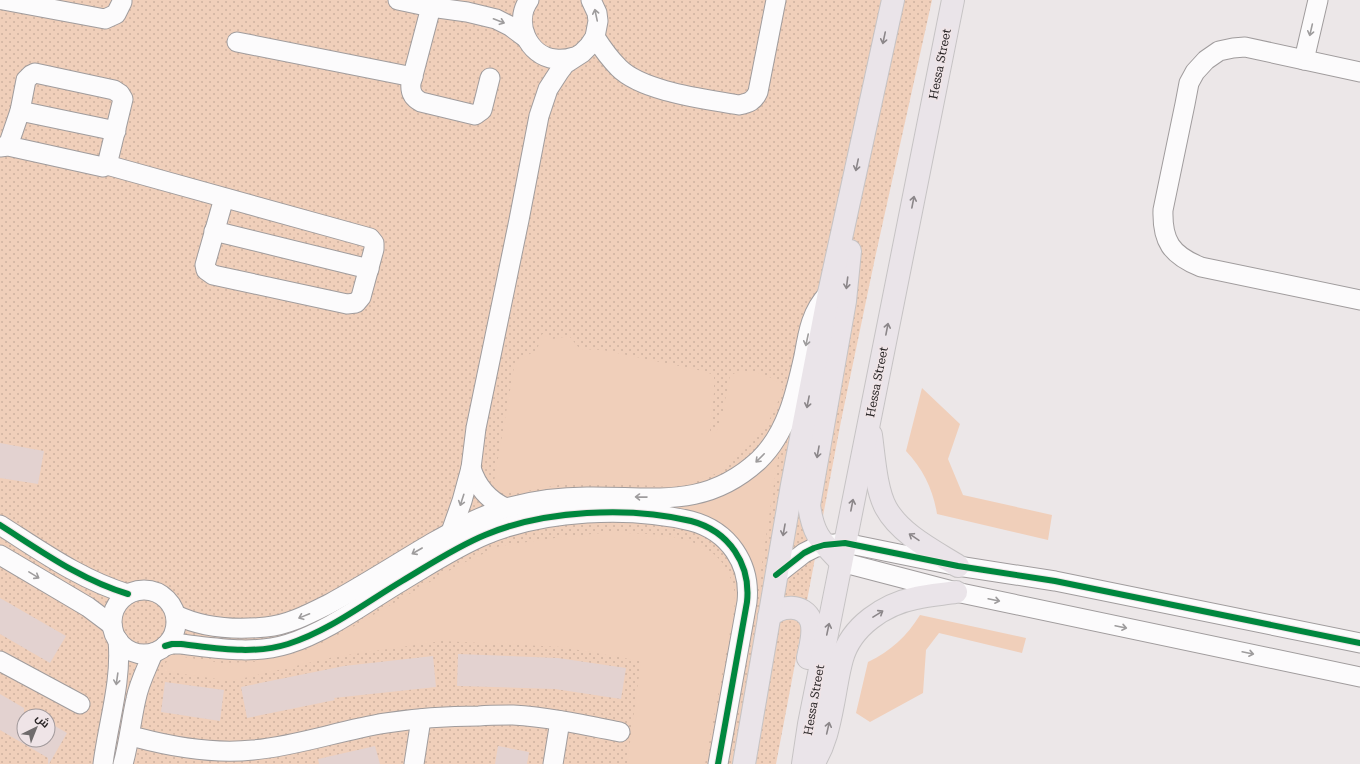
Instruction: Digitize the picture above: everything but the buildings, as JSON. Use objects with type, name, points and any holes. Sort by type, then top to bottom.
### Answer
[{"type":"main road","points":[[744,764],[776,575],[829,293],[893,0]]},
{"type":"main road","name":"Hessa Street","points":[[803,764],[837,550],[868,422],[953,0]]},
{"type":"main road","points":[[837,550],[818,537],[812,522],[809,505],[848,277],[850,252],[849,202]]},
{"type":"main road","points":[[868,422],[879,485],[886,508],[907,532],[958,566]]},
{"type":"main road","points":[[813,764],[824,743],[828,730],[842,658],[850,640],[862,626],[877,614],[896,604],[916,598],[956,592]]},
{"type":"main road","points":[[769,617],[776,610],[786,607],[800,610],[811,620],[813,631],[802,700],[803,708],[809,724]]},
{"type":"street","points":[[3,0],[105,19],[116,14],[122,0]]},
{"type":"street","points":[[398,0],[431,7],[468,12],[496,19],[510,26],[541,54],[555,59],[564,59],[578,55],[620,69]]},
{"type":"street","points":[[529,0],[522,20],[523,29],[538,58],[544,98]]},
{"type":"street","points":[[451,532],[462,501],[471,468],[476,428],[520,220],[539,116],[544,98],[559,72],[565,64],[590,46],[595,37],[598,21],[597,13],[591,0]]},
{"type":"street","points":[[595,37],[620,69],[631,77],[655,88],[739,105],[747,104],[752,101],[758,92],[776,0]]},
{"type":"street","points":[[1304,60],[1318,0]]},
{"type":"street","points":[[431,7],[413,77],[411,91],[415,98],[421,102],[475,115],[482,110],[490,78]]},
{"type":"street","points":[[237,42],[413,77]]},
{"type":"street","points":[[1360,72],[1266,52],[1232,56],[1213,64],[1201,76],[1186,104],[1166,194],[1172,225],[1180,240],[1191,252],[1218,270],[1360,300]]},
{"type":"street","points":[[107,166],[123,99],[120,94],[114,90],[35,73],[30,75],[26,80],[20,111],[4,146],[102,167],[107,166],[224,198],[370,238],[374,243],[374,249],[361,297],[356,303],[347,304],[213,275],[206,270],[205,265],[224,198]]},
{"type":"street","points":[[20,111],[116,131]]},
{"type":"street","points":[[214,231],[369,268]]},
{"type":"street","points":[[176,615],[195,622],[220,627],[266,627],[308,615],[349,593],[451,532],[478,518],[506,508],[565,498],[683,497],[710,491],[724,485],[737,477],[761,458],[780,433],[795,393],[812,317],[822,300],[829,293]]},
{"type":"street","points":[[471,468],[478,485],[483,492],[494,502],[506,508]]},
{"type":"street","points":[[0,555],[100,615],[125,647],[133,652],[142,654],[176,644],[240,650],[266,650],[306,638],[473,541],[497,530],[517,524],[557,516],[597,513],[657,515],[679,518],[700,524],[712,529],[731,546],[743,567],[748,592],[718,764]]},
{"type":"street","points":[[0,526],[80,575],[103,586],[128,594]]},
{"type":"street","points":[[837,550],[956,592],[1360,677]]},
{"type":"street","points":[[776,575],[804,553],[837,550],[1048,580],[1360,643]]},
{"type":"street","points":[[137,590],[147,590],[157,592],[166,598],[176,615],[173,635],[159,649],[143,677],[136,699],[136,731],[124,760],[104,757],[118,671],[119,652],[115,633],[114,610],[122,598],[128,594],[137,590]]},
{"type":"street","points":[[0,661],[80,704]]},
{"type":"street","points":[[110,719],[165,745],[199,750],[228,751],[274,747],[386,723],[454,716],[512,715],[560,721],[620,732]]},
{"type":"street","points":[[414,764],[421,719]]},
{"type":"street","points":[[553,764],[560,721]]},
{"type":"shaded area","points":[[0,0],[932,0],[875,258],[841,421],[776,764],[0,764]]},
{"type":"shaded area","points":[[542,334],[553,339],[569,336],[580,349],[603,350],[703,371],[714,375],[714,393],[710,431],[716,433],[723,411],[730,376],[740,370],[759,373],[770,377],[783,391],[766,427],[750,445],[720,472],[686,485],[670,487],[608,483],[564,484],[516,493],[492,493],[515,362],[537,350]]},
{"type":"shaded area","points":[[922,388],[960,424],[948,459],[963,495],[1052,515],[1048,540],[937,514],[930,488],[922,472],[906,451]]},
{"type":"shaded area","points":[[779,451],[758,589],[748,555],[743,546],[728,529],[719,522],[707,517],[682,513],[684,506],[699,503],[725,493],[747,480],[758,472]]},
{"type":"shaded area","points":[[602,533],[654,534],[690,541],[705,548],[718,558],[728,572],[734,591],[734,611],[705,764],[627,764],[641,661],[561,647],[442,641],[334,657],[231,681],[162,671],[169,657],[177,656],[222,663],[253,662],[285,656],[312,648],[351,628],[459,565],[500,546]]},
{"type":"shaded area","points":[[920,615],[1026,638],[1022,653],[939,633],[926,650],[923,693],[870,722],[856,713],[868,662],[884,653],[898,642],[910,630]]},
{"type":"cycle path","points":[[165,646],[181,644],[221,649],[248,650],[288,644],[318,632],[464,545],[485,535],[533,520],[587,513],[614,512],[667,516],[691,521],[716,533],[735,551],[741,562],[747,588],[747,602],[718,764]]},
{"type":"cycle path","points":[[0,525],[46,555],[78,573],[128,594]]},
{"type":"cycle path","points":[[776,575],[804,553],[814,548],[824,545],[845,543],[958,566],[1055,581],[1360,643]]}]
